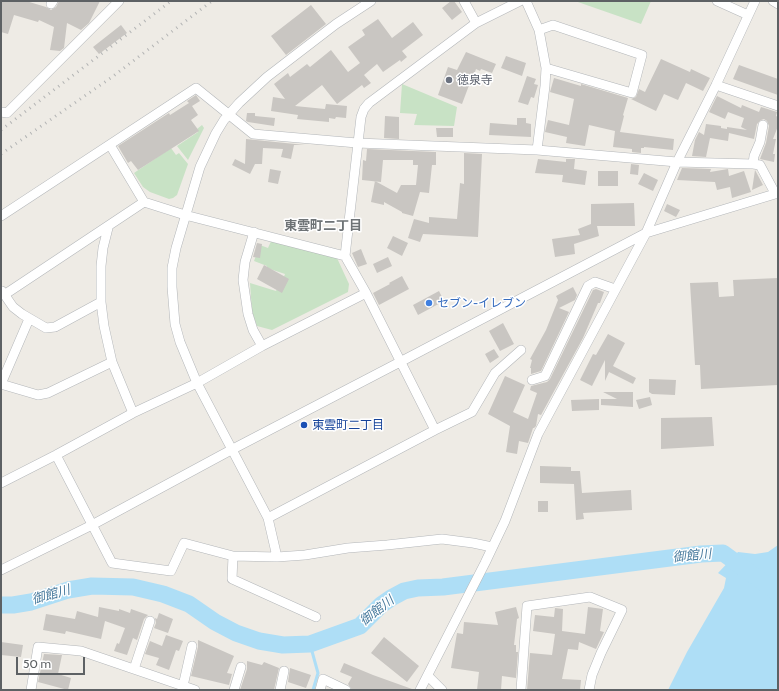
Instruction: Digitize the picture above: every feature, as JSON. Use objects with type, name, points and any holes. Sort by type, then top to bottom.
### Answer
[{"type":"street","points":[[1,112],[7,113],[119,1]]},
{"type":"street","points":[[278,557],[268,518],[197,383],[180,342],[175,324],[172,268],[185,215],[200,167],[216,133],[229,115],[239,103],[267,77],[336,24],[371,1]]},
{"type":"street","points":[[464,1],[476,23]]},
{"type":"street","points":[[435,430],[366,293],[345,256],[361,117],[364,109],[369,103],[476,23],[520,1]]},
{"type":"street","points":[[526,1],[539,30],[546,68],[537,150]]},
{"type":"street","points":[[717,1],[748,15]]},
{"type":"street","points":[[420,690],[463,608],[504,521],[538,434],[646,233],[677,162],[716,85],[755,1]]},
{"type":"street","points":[[773,1],[778,4]]},
{"type":"street","points":[[539,30],[553,25],[642,55],[632,92],[546,68]]},
{"type":"street","points":[[716,85],[778,106]]},
{"type":"street","points":[[1,216],[196,88],[253,134],[357,143],[537,150],[677,162],[753,164],[760,166],[777,193],[646,233],[92,524],[1,570]]},
{"type":"street","points":[[753,164],[754,156],[760,142],[763,125]]},
{"type":"street","points":[[110,145],[144,202],[185,215],[345,256]]},
{"type":"street","points":[[101,302],[55,327],[46,328],[13,307],[2,292],[108,228],[144,202]]},
{"type":"street","points":[[108,228],[103,248],[101,266],[101,302],[112,362],[133,413]]},
{"type":"street","points":[[254,232],[245,262],[244,280],[248,314],[253,330],[262,346]]},
{"type":"street","points":[[532,380],[545,376],[588,286],[595,282],[615,289]]},
{"type":"street","points":[[1,483],[133,413],[197,383],[262,346],[366,293]]},
{"type":"street","points":[[30,319],[1,384],[38,395],[48,393],[112,362]]},
{"type":"street","points":[[268,518],[472,412],[495,373],[520,350]]},
{"type":"street","points":[[56,455],[112,563],[171,571],[184,544],[233,556],[278,557],[305,555],[348,548],[387,546],[442,539],[492,547]]},
{"type":"street","points":[[233,556],[232,579],[316,617]]},
{"type":"street","points":[[521,690],[527,606],[590,597],[622,610],[592,675],[589,690]]},
{"type":"street","points":[[134,669],[150,621]]},
{"type":"street","points":[[183,686],[192,646]]},
{"type":"street","points":[[30,690],[38,647],[82,651],[195,690]]},
{"type":"street","points":[[234,690],[241,667]]},
{"type":"street","points":[[280,690],[284,671]]},
{"type":"street","points":[[428,676],[442,690]]},
{"type":"street","points":[[320,690],[323,679],[346,690]]},
{"type":"green space","points":[[575,1],[651,1],[641,24]]},
{"type":"green space","points":[[402,84],[457,107],[454,126],[414,125],[417,114],[400,113]]},
{"type":"green space","points":[[202,125],[204,128],[188,160],[177,146],[198,132],[197,129]]},
{"type":"green space","points":[[171,148],[176,155],[179,153],[188,164],[177,195],[169,199],[150,192],[143,187],[134,173]]},
{"type":"green space","points":[[272,239],[337,258],[349,284],[348,292],[272,330],[257,326],[252,312],[250,283],[276,291],[278,287],[280,287],[285,274],[267,268],[267,266],[254,261],[260,245],[268,248]]},
{"type":"water","points":[[778,545],[778,690],[668,690],[687,652],[724,588],[726,578],[718,573],[738,552],[755,554],[768,552]]},
{"type":"building","points":[[1,1],[26,1],[51,10],[56,7],[59,1],[100,1],[89,23],[81,30],[67,23],[64,48],[60,51],[50,50],[54,27],[39,20],[38,22],[14,15],[8,34],[1,32]]},
{"type":"building","points":[[451,1],[454,1],[462,12],[452,20],[442,8]]},
{"type":"building","points":[[311,5],[326,24],[286,55],[271,36]]},
{"type":"building","points":[[378,19],[392,38],[413,22],[423,35],[402,51],[407,57],[401,62],[400,60],[383,72],[377,64],[364,75],[371,83],[364,88],[362,85],[337,104],[322,85],[295,106],[325,109],[326,104],[347,106],[346,118],[329,118],[329,122],[297,119],[298,115],[271,111],[273,97],[285,99],[274,84],[288,73],[290,77],[307,64],[310,67],[331,50],[348,72],[360,63],[348,47],[365,35],[362,30]]},
{"type":"building","points":[[121,25],[127,33],[99,54],[93,47]]},
{"type":"building","points":[[466,52],[496,64],[492,73],[481,69],[480,71],[476,69],[462,104],[438,95],[448,67],[457,70]]},
{"type":"building","points":[[506,56],[526,63],[522,76],[501,68]]},
{"type":"building","points":[[661,59],[690,72],[691,69],[710,78],[703,91],[686,83],[678,100],[664,94],[656,111],[631,99],[636,97],[639,89],[645,92]]},
{"type":"building","points":[[739,65],[778,79],[778,95],[733,79]]},
{"type":"building","points":[[527,76],[536,79],[534,84],[538,85],[534,98],[531,97],[528,105],[518,102]]},
{"type":"building","points":[[554,78],[581,86],[581,84],[628,98],[620,132],[674,139],[673,150],[644,147],[641,148],[641,153],[632,152],[632,149],[613,147],[615,131],[589,125],[585,146],[566,143],[567,137],[545,132],[548,120],[569,125],[574,99],[550,92]]},
{"type":"building","points":[[196,95],[200,101],[192,106],[198,115],[191,120],[199,131],[138,170],[131,161],[128,163],[118,146],[169,113],[170,115],[189,103],[187,101]]},
{"type":"building","points":[[717,96],[741,108],[742,105],[759,112],[761,107],[777,112],[776,116],[778,117],[778,126],[773,139],[776,139],[773,154],[775,154],[774,162],[760,159],[766,143],[769,126],[767,121],[764,119],[757,124],[754,139],[729,133],[728,141],[710,138],[706,157],[692,156],[695,140],[699,132],[704,135],[706,124],[721,126],[721,128],[727,129],[727,127],[747,130],[741,127],[744,118],[728,112],[725,119],[709,112]]},
{"type":"building","points":[[247,113],[255,113],[255,116],[275,118],[274,126],[248,122],[246,121]]},
{"type":"building","points":[[385,116],[399,117],[399,139],[384,138]]},
{"type":"building","points":[[517,118],[526,118],[526,123],[531,124],[531,137],[489,135],[490,123],[517,125]]},
{"type":"building","points":[[436,128],[453,128],[453,137],[437,137]]},
{"type":"building","points":[[246,139],[305,145],[294,145],[291,159],[281,157],[283,149],[263,148],[262,164],[255,164],[250,174],[232,165],[235,159],[245,164]]},
{"type":"building","points":[[367,149],[436,152],[436,165],[432,165],[429,193],[420,192],[413,216],[402,213],[384,202],[384,205],[371,202],[375,181],[362,180],[363,160],[366,161]],"holes":[[[383,160],[413,160],[413,165],[418,165],[416,185],[401,185],[397,193],[376,181],[381,182]]]},
{"type":"building","points":[[464,153],[482,154],[478,237],[423,234],[420,242],[408,238],[414,219],[429,223],[429,217],[457,219],[460,183],[464,184]]},
{"type":"building","points":[[538,159],[566,162],[566,159],[575,159],[574,169],[587,171],[585,185],[562,182],[563,175],[535,173]]},
{"type":"building","points":[[631,164],[639,165],[638,175],[630,174]]},
{"type":"building","points":[[682,168],[711,169],[710,172],[728,169],[729,176],[744,171],[751,192],[732,198],[730,187],[717,190],[715,182],[677,180]]},
{"type":"building","points":[[270,169],[281,171],[278,184],[268,182]]},
{"type":"building","points":[[755,170],[763,185],[752,190]]},
{"type":"building","points":[[598,171],[618,171],[618,186],[598,186]]},
{"type":"building","points":[[644,173],[658,180],[653,191],[638,184]]},
{"type":"building","points":[[634,203],[635,226],[597,226],[599,236],[574,244],[575,254],[555,257],[552,239],[580,235],[578,229],[591,224],[591,204]]},
{"type":"building","points":[[667,204],[680,210],[676,217],[664,211]]},
{"type":"building","points":[[393,236],[408,243],[402,256],[387,248]]},
{"type":"building","points":[[257,243],[262,244],[260,258],[253,257]]},
{"type":"building","points":[[361,249],[367,264],[358,267],[352,253]]},
{"type":"building","points":[[388,257],[392,266],[377,273],[373,264]]},
{"type":"building","points":[[264,265],[289,279],[282,293],[257,279]]},
{"type":"building","points":[[402,276],[409,289],[379,305],[373,293]]},
{"type":"building","points":[[778,278],[778,385],[701,389],[700,365],[695,365],[690,283],[718,282],[719,297],[734,296],[733,280]]},
{"type":"building","points":[[573,287],[577,295],[575,300],[559,308],[569,312],[541,371],[531,374],[530,368],[532,360],[530,359],[546,330],[558,300],[556,296]]},
{"type":"building","points":[[596,289],[604,292],[600,303],[598,303],[583,338],[541,415],[538,414],[536,426],[533,428],[528,443],[519,441],[517,454],[506,452],[510,426],[488,414],[505,376],[525,385],[513,412],[528,419],[537,393],[530,390],[531,386],[547,382],[550,379],[593,290]]},
{"type":"building","name":"セブン-イレブン","points":[[439,291],[444,301],[418,315],[413,305]]},
{"type":"building","points":[[503,323],[514,344],[500,351],[489,331]]},
{"type":"building","points":[[608,334],[625,343],[613,366],[636,378],[633,384],[609,372],[605,381],[605,360],[592,386],[580,380],[593,354],[596,355]]},
{"type":"building","points":[[494,349],[499,357],[490,363],[485,354]]},
{"type":"building","points":[[649,379],[676,380],[675,395],[652,394],[649,392]]},
{"type":"building","points":[[603,392],[633,392],[633,407],[601,405],[601,399],[617,399]]},
{"type":"building","points":[[650,397],[652,405],[639,409],[636,400]]},
{"type":"building","points":[[599,399],[599,410],[572,411],[571,400]]},
{"type":"building","points":[[712,417],[714,446],[661,449],[661,418]]},
{"type":"building","points":[[540,466],[571,467],[571,471],[580,471],[582,493],[631,490],[632,510],[583,513],[584,519],[576,520],[574,484],[540,483]]},
{"type":"building","points":[[538,501],[548,501],[548,512],[538,512]]},
{"type":"building","points":[[99,607],[119,611],[119,609],[130,613],[131,609],[148,615],[144,619],[137,640],[133,638],[127,655],[114,651],[117,643],[119,644],[125,628],[105,621],[101,639],[66,631],[65,634],[43,630],[46,614],[75,619],[77,611],[98,617]]},
{"type":"building","points":[[516,607],[519,618],[517,619],[514,645],[516,645],[516,652],[518,652],[516,678],[502,676],[501,690],[477,690],[479,672],[451,668],[457,633],[463,634],[464,622],[498,625],[495,612]]},
{"type":"building","points":[[588,607],[603,609],[600,631],[604,632],[596,649],[579,642],[578,650],[568,649],[562,679],[581,680],[580,690],[527,690],[530,653],[552,655],[555,634],[533,631],[535,615],[554,617],[555,608],[563,609],[562,631],[585,634]]},
{"type":"building","points":[[159,613],[173,619],[168,633],[154,628],[156,623],[155,618],[157,619]]},
{"type":"building","points":[[166,635],[183,641],[179,651],[176,650],[169,670],[156,665],[159,658],[145,654],[150,641],[162,646]]},
{"type":"building","points":[[384,637],[419,666],[407,682],[371,653]]},
{"type":"building","points":[[198,640],[234,656],[227,673],[232,674],[229,685],[191,676],[198,647]]},
{"type":"building","points":[[1,642],[23,645],[21,657],[1,655]]},
{"type":"building","points":[[44,654],[62,655],[58,674],[71,678],[68,690],[38,682]]},
{"type":"building","points":[[247,661],[262,665],[264,662],[279,668],[274,690],[240,690],[247,669]]},
{"type":"building","points":[[344,663],[412,690],[352,690],[348,684],[352,677],[340,672]]},
{"type":"building","points":[[290,668],[311,675],[306,688],[288,682]]},
{"type":"waterway","name":"御館川","points":[[1,605],[31,602],[68,590],[92,586],[133,587],[163,594],[189,604],[215,622],[236,633],[259,641],[283,645],[310,644],[360,626],[381,605],[404,591],[418,588],[443,587],[701,554],[723,553],[778,593]]},
{"type":"waterway","points":[[310,644],[318,673],[313,690]]},
{"type":"railway","points":[[1,130],[171,1]]},
{"type":"railway","points":[[1,154],[112,77],[212,1]]},
{"type":"place","name":"徳泉寺","points":[[449,80]]},
{"type":"place","name":"セブン-イレブン","points":[[429,303]]},
{"type":"place","name":"東雲町二丁目","points":[[304,425]]},
{"type":"district","name":"東雲町二丁目","points":[[323,226]]}]
